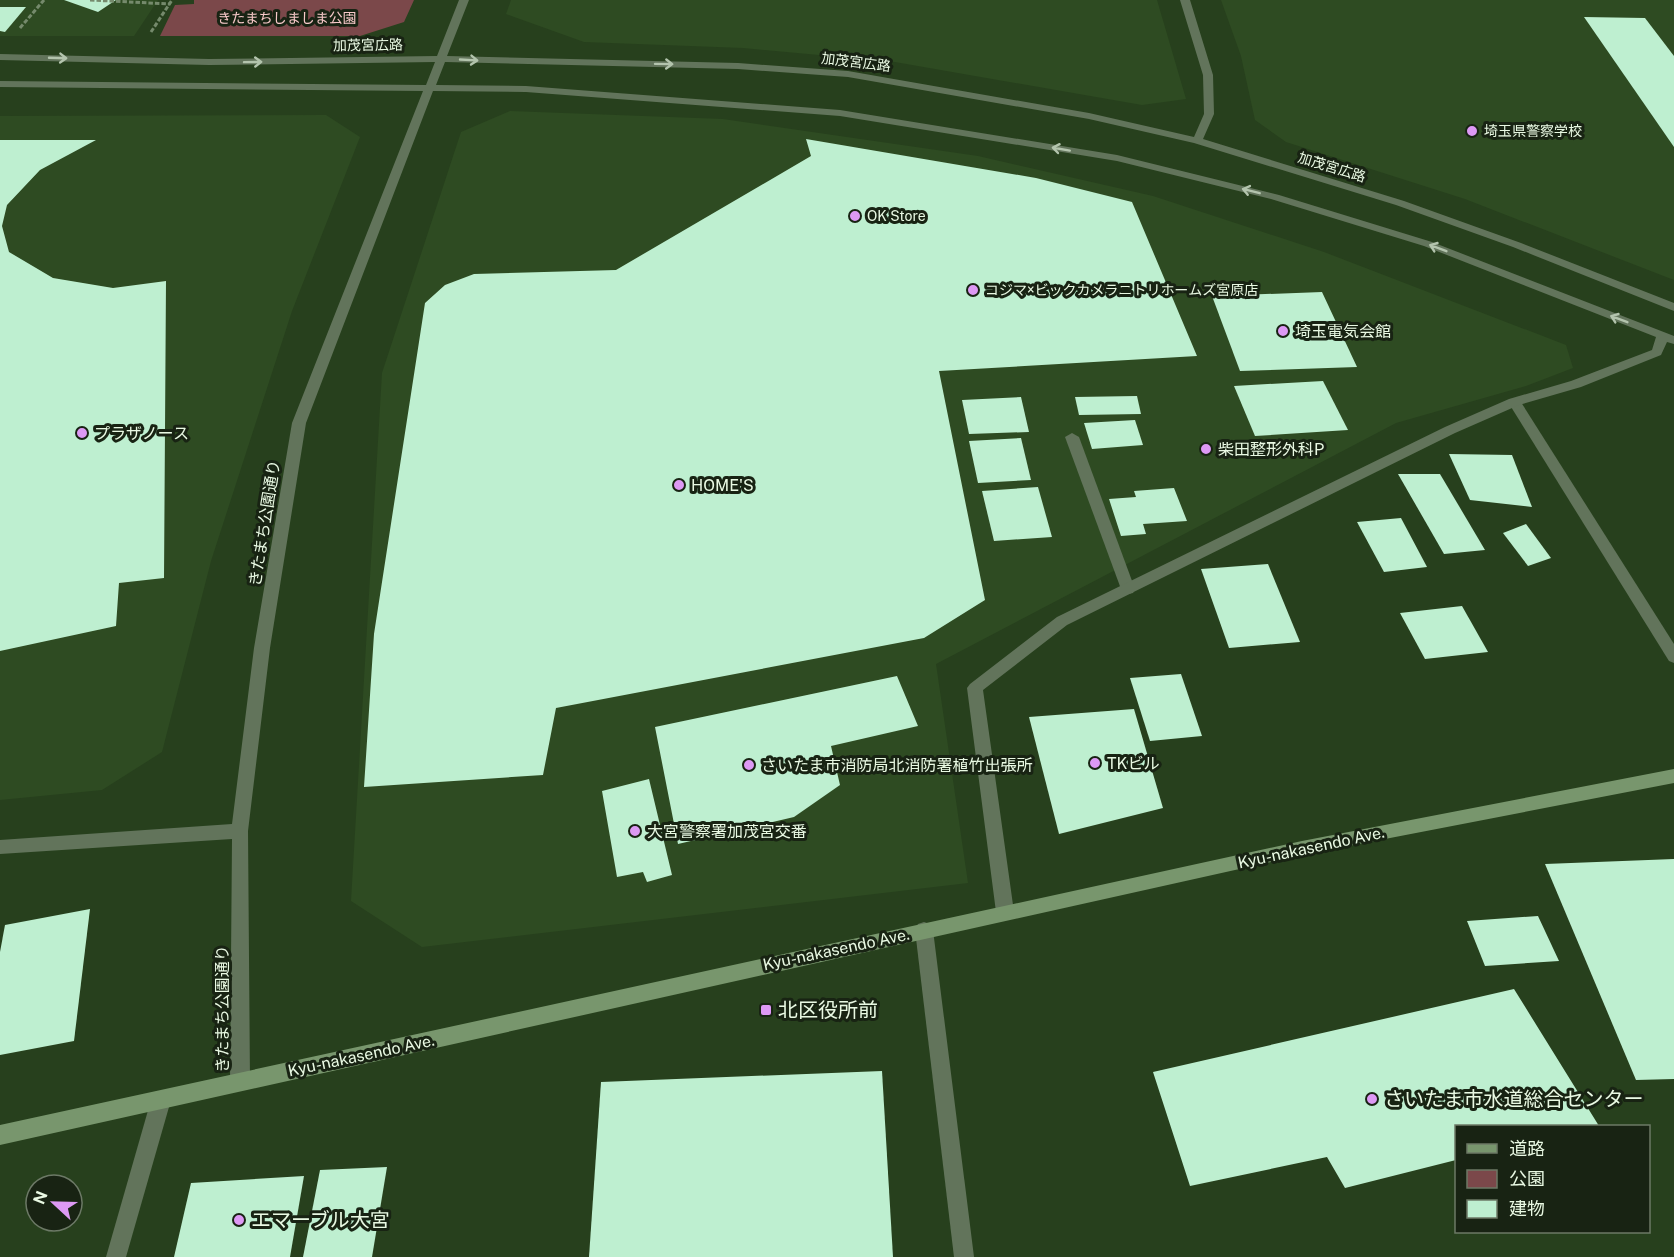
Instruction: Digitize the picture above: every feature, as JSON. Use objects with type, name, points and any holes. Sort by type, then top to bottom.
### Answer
[{"type":"main road","name":"Kyu-nakasendo Ave.","points":[[0,1135],[1005,912],[1454,817],[1674,776]]},
{"type":"street","name":"きたまち公園通り","points":[[240,1082],[240,831],[262,648],[299,423],[464,0]]},
{"type":"street","points":[[1185,0],[1208,75],[1209,114],[1197,141]]},
{"type":"street","name":"加茂宮広路","points":[[0,57],[209,62],[440,58],[738,66],[848,74],[1089,116],[1197,141],[1400,203],[1517,244],[1674,307]]},
{"type":"street","points":[[0,84],[526,89],[840,113],[1117,158],[1275,197],[1428,244],[1669,338],[1657,352],[1576,384],[1514,402],[1450,430],[1062,621],[975,688],[1005,912]]},
{"type":"street","points":[[1514,402],[1674,657]]},
{"type":"street","points":[[1072,437],[1128,589]]},
{"type":"street","points":[[0,847],[240,831]]},
{"type":"street","points":[[924,930],[964,1257]]},
{"type":"street","points":[[116,1257],[161,1100]]},
{"type":"path","points":[[15,34],[44,0]]},
{"type":"path","points":[[90,0],[111,3],[170,4]]},
{"type":"path","points":[[150,34],[172,0]]},
{"type":"shaded area","points":[[0,0],[158,0],[134,36],[0,36]]},
{"type":"shaded area","points":[[511,0],[1157,0],[1186,99],[1142,105],[895,62],[743,48],[584,42],[506,14]]},
{"type":"shaded area","name":"埼玉県警察学校","points":[[1221,0],[1674,0],[1674,280],[1465,199],[1286,142],[1255,120],[1241,56]]},
{"type":"shaded area","points":[[510,111],[723,119],[978,156],[1153,196],[1324,252],[1566,345],[1573,368],[1526,386],[1396,423],[936,664],[968,883],[422,947],[351,901],[382,373],[461,132]]},
{"type":"shaded area","points":[[326,115],[360,137],[292,311],[211,561],[162,752],[102,790],[0,800],[0,116]]},
{"type":"green space","name":"きたまちしましま公園","points":[[194,0],[414,0],[404,22],[360,36],[160,36],[175,5],[194,4]]},
{"type":"building","points":[[64,0],[116,0],[98,12]]},
{"type":"building","points":[[0,7],[26,7],[5,32],[0,31]]},
{"type":"building","points":[[1584,17],[1645,18],[1674,56],[1674,147]]},
{"type":"building","name":"HOME'S","points":[[806,139],[1036,178],[1132,202],[1197,356],[939,371],[985,600],[924,638],[556,708],[543,775],[364,787],[374,634],[425,303],[445,285],[474,274],[616,270],[811,156]]},
{"type":"building","name":"プラザノース","points":[[0,140],[96,140],[40,170],[7,205],[2,226],[9,252],[53,278],[113,288],[166,281],[164,578],[119,583],[116,626],[0,651]]},
{"type":"building","name":"埼玉電気会館","points":[[1322,292],[1357,367],[1240,371],[1212,296]]},
{"type":"building","points":[[1323,381],[1348,430],[1255,436],[1234,386]]},
{"type":"building","points":[[1137,396],[1141,414],[1079,415],[1075,397]]},
{"type":"building","points":[[1021,397],[1029,432],[969,434],[962,400]]},
{"type":"building","points":[[1135,420],[1143,445],[1092,449],[1084,423]]},
{"type":"building","points":[[1021,438],[1031,480],[978,483],[969,441]]},
{"type":"building","points":[[1449,454],[1512,455],[1532,507],[1470,500]]},
{"type":"building","points":[[1398,474],[1440,474],[1485,550],[1444,554]]},
{"type":"building","points":[[1038,487],[1052,537],[994,541],[982,491]]},
{"type":"building","points":[[1174,488],[1187,521],[1143,524],[1146,534],[1121,536],[1109,499],[1136,497],[1134,491]]},
{"type":"building","points":[[1401,518],[1427,567],[1384,572],[1357,522]]},
{"type":"building","points":[[1526,524],[1551,558],[1528,566],[1503,533]]},
{"type":"building","points":[[1268,564],[1300,642],[1229,648],[1201,569]]},
{"type":"building","points":[[1462,606],[1488,652],[1425,659],[1400,613]]},
{"type":"building","points":[[1181,674],[1202,736],[1150,741],[1130,678]]},
{"type":"building","name":"さいたま市消防局北消防署植竹出張所","points":[[897,676],[918,726],[831,746],[840,785],[794,817],[678,844],[655,727]]},
{"type":"building","name":"TKビル","points":[[1134,709],[1163,808],[1059,834],[1029,717]]},
{"type":"building","name":"大宮警察署加茂宮交番","points":[[649,779],[672,875],[647,882],[643,872],[617,877],[602,791]]},
{"type":"building","points":[[1674,859],[1674,1079],[1636,1080],[1545,864]]},
{"type":"building","points":[[90,909],[74,1041],[0,1055],[0,952],[5,925]]},
{"type":"building","points":[[1538,916],[1559,961],[1485,966],[1467,921]]},
{"type":"building","name":"さいたま市水道総合センター","points":[[1514,989],[1598,1125],[1455,1125],[1455,1160],[1345,1188],[1327,1157],[1190,1186],[1153,1072]]},
{"type":"building","points":[[882,1071],[893,1257],[589,1257],[601,1082]]},
{"type":"building","points":[[387,1167],[372,1257],[303,1257],[320,1170]]},
{"type":"building","name":"エマーブル大宮","points":[[304,1176],[290,1257],[174,1257],[191,1183]]},
{"type":"place","name":"埼玉県警察学校","points":[[1472,131]]},
{"type":"place","name":"OK Store","points":[[855,216]]},
{"type":"place","name":"コジマ×ビックカメラニトリホームズ宮原店","points":[[973,290]]},
{"type":"place","name":"埼玉電気会館","points":[[1283,331]]},
{"type":"place","name":"プラザノース","points":[[82,433]]},
{"type":"place","name":"柴田整形外科P","points":[[1206,449]]},
{"type":"place","name":"HOME'S","points":[[679,485]]},
{"type":"place","name":"TKビル","points":[[1095,763]]},
{"type":"place","name":"さいたま市消防局北消防署植竹出張所","points":[[749,765]]},
{"type":"place","name":"大宮警察署加茂宮交番","points":[[635,831]]},
{"type":"place","name":"北区役所前","points":[[766,1010]]},
{"type":"place","name":"さいたま市水道総合センター","points":[[1372,1099]]},
{"type":"place","name":"エマーブル大宮","points":[[239,1220]]}]
